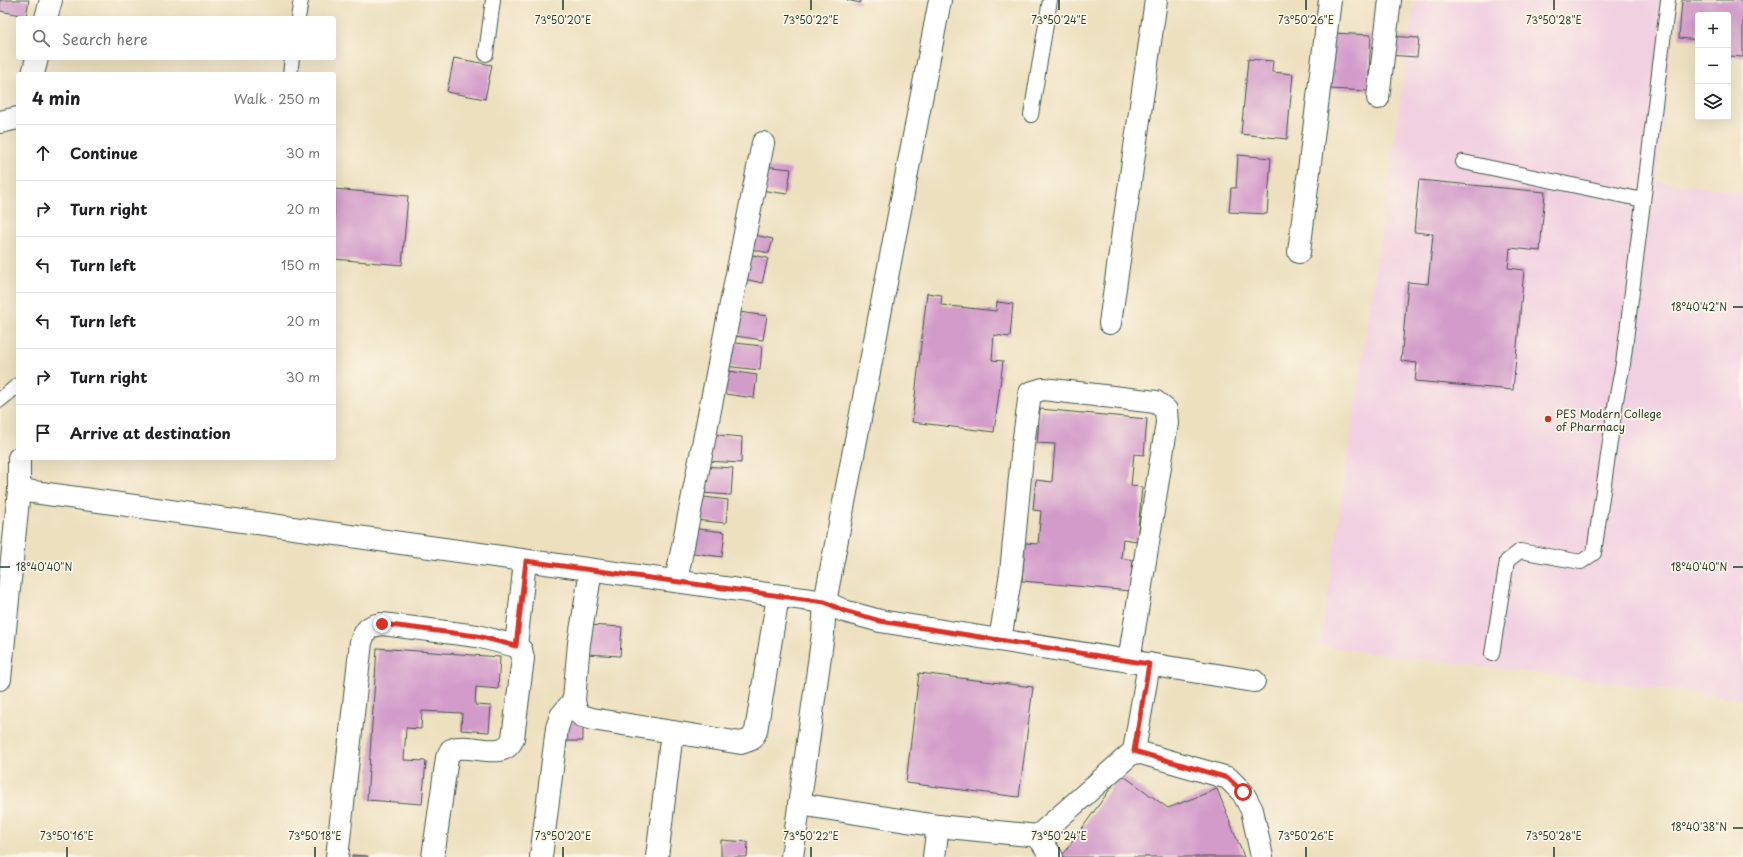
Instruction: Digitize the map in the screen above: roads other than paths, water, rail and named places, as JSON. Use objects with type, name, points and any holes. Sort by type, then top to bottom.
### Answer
[{"type":"street","points":[[47,16],[51,0]]},
{"type":"street","points":[[792,857],[823,634],[825,602],[940,0]]},
{"type":"street","points":[[1110,323],[1156,0]]},
{"type":"street","points":[[1299,252],[1330,0]]},
{"type":"street","points":[[1378,98],[1390,0]]},
{"type":"street","points":[[34,72],[36,60]]},
{"type":"street","points":[[0,122],[16,118]]},
{"type":"street","points":[[676,581],[763,143]]},
{"type":"street","points":[[799,804],[938,826],[1038,836],[1134,751],[1139,663],[1167,423],[1166,410],[1156,402],[1043,389],[1030,393],[1025,426],[1011,573],[1000,640]]},
{"type":"street","points":[[0,678],[19,490],[19,460]]},
{"type":"street","points":[[19,490],[825,602],[844,611],[880,621],[1254,681]]},
{"type":"street","points":[[516,646],[526,561]]},
{"type":"street","points":[[592,570],[579,643],[574,700],[576,711],[582,716],[741,743],[752,739],[756,731],[778,596]]},
{"type":"street","points":[[337,857],[361,642],[365,632],[371,626],[382,624],[477,636],[516,646],[521,650],[523,658],[511,744],[505,750],[495,751],[457,747],[450,750],[446,758],[433,857]]},
{"type":"street","points":[[541,857],[557,728],[561,716],[574,700]]},
{"type":"street","points":[[657,857],[672,732]]},
{"type":"street","points":[[1134,751],[1228,778],[1243,792],[1252,810],[1262,857]]},
{"type":"street","points":[[934,857],[938,826]]},
{"type":"street","points":[[1038,836],[1052,857]]},
{"type":"lane","points":[[298,16],[301,0]]},
{"type":"lane","points":[[486,54],[492,0]]},
{"type":"lane","points":[[1031,115],[1050,0]]},
{"type":"lane","points":[[1492,654],[1507,561],[1520,550],[1581,562],[1594,553],[1616,400],[1623,364],[1668,0]]},
{"type":"lane","points":[[290,72],[292,60]]},
{"type":"lane","points":[[1463,162],[1644,200]]},
{"type":"lane","points":[[0,400],[16,387]]},
{"type":"place","name":"PES Modern College of Pharmacy","points":[[1548,419]]}]
